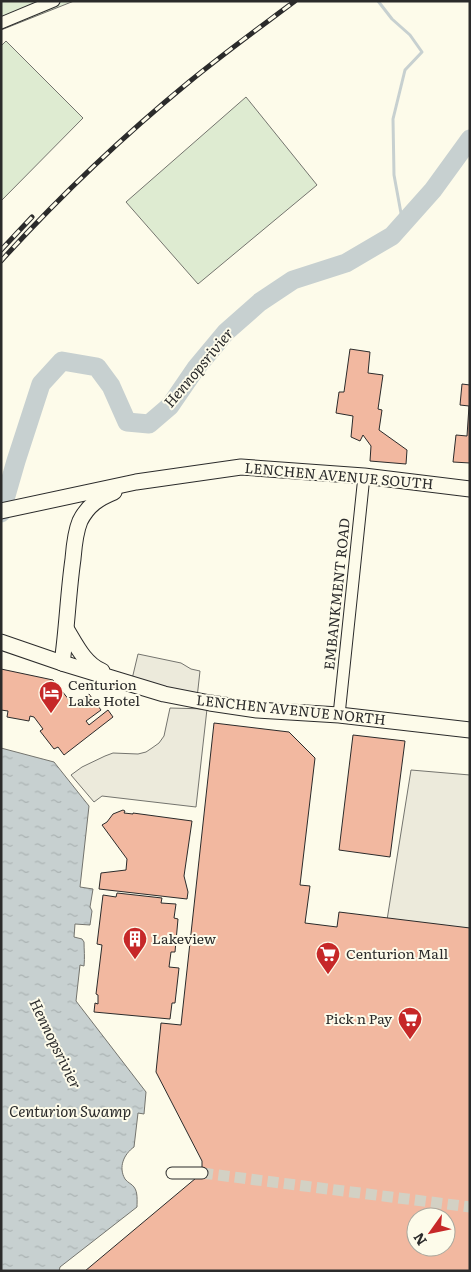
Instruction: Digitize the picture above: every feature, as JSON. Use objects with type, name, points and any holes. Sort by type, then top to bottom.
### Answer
[{"type":"main road","name":"LENCHEN AVENUE SOUTH","points":[[1,511],[136,482],[241,467],[364,476],[470,489]]},
{"type":"main road","points":[[62,663],[70,577],[80,522],[87,510],[98,499],[136,482]]},
{"type":"main road","points":[[66,630],[79,650],[96,669],[128,683]]},
{"type":"main road","name":"LENCHEN AVENUE NORTH","points":[[6,644],[164,694],[210,703],[257,710],[339,715],[470,730]]},
{"type":"street","points":[[1,23],[54,1]]},
{"type":"street","name":"EMBANKMENT ROAD","points":[[339,715],[364,476]]},
{"type":"street","points":[[172,1173],[202,1173]]},
{"type":"green space","points":[[1,1],[74,1],[1,30]]},
{"type":"green space","points":[[6,41],[83,118],[1,201],[1,46]]},
{"type":"green space","points":[[246,97],[317,185],[198,284],[126,202]]},
{"type":"shaded area","points":[[138,654],[181,663],[191,669],[200,671],[197,698],[130,683]]},
{"type":"shaded area","points":[[170,708],[207,709],[196,807],[102,796],[94,802],[71,775],[82,767],[113,753],[138,754],[152,748],[164,736]]},
{"type":"shaded area","points":[[411,770],[470,775],[470,930],[387,920]]},
{"type":"water","name":"Centurion Swamp","points":[[1,748],[54,762],[89,806],[80,887],[93,889],[90,907],[92,911],[90,925],[75,924],[74,937],[82,939],[84,942],[84,966],[80,965],[76,1001],[146,1092],[144,1114],[138,1113],[134,1147],[127,1153],[122,1165],[125,1179],[136,1191],[137,1207],[60,1267],[59,1271],[1,1271]]},
{"type":"building","points":[[350,349],[370,352],[368,373],[383,375],[378,409],[382,410],[379,430],[407,450],[406,464],[370,461],[371,446],[363,435],[360,441],[351,437],[353,416],[336,413],[339,392],[344,392]]},
{"type":"building","points":[[462,384],[470,385],[470,463],[453,462],[456,435],[467,436],[469,406],[460,405]]},
{"type":"building","name":"Centurion Lake Hotel","points":[[1,669],[53,680],[74,706],[89,694],[101,710],[86,721],[89,725],[108,710],[113,717],[64,755],[58,747],[54,749],[40,731],[43,729],[34,717],[30,716],[29,721],[7,717],[8,711],[1,710]]},
{"type":"building","name":"Centurion Mall","points":[[214,723],[289,732],[315,758],[300,885],[310,886],[305,923],[337,927],[339,912],[470,928],[470,1271],[85,1271],[202,1173],[202,1161],[156,1072],[161,1023],[181,1025]]},
{"type":"building","points":[[353,735],[405,741],[390,857],[339,850]]},
{"type":"building","points":[[125,811],[124,813],[192,821],[184,876],[188,892],[187,899],[99,889],[101,873],[126,870],[127,859],[102,825],[113,814]]},
{"type":"building","name":"Lakeview","points":[[117,893],[162,898],[161,903],[176,904],[174,918],[178,919],[175,952],[171,952],[169,967],[179,968],[175,1003],[172,1003],[170,1019],[94,1012],[95,1003],[98,1004],[98,995],[96,994],[102,945],[97,944],[103,895],[116,897]]},
{"type":"waterway","points":[[378,1],[392,19],[410,35],[422,52],[405,70],[393,119],[394,175],[403,224]]},
{"type":"waterway","name":"Hennopsrivier","points":[[1,513],[41,384],[62,361],[97,367],[111,386],[127,422],[149,424],[170,406],[196,368],[226,332],[260,302],[293,280],[346,263],[392,236],[433,190],[470,139]]},
{"type":"tunnel","points":[[202,1173],[470,1207]]},
{"type":"railway","points":[[1,261],[68,191],[115,146],[202,72],[295,1]]},
{"type":"railway","points":[[1,250],[32,217]]},
{"type":"place","name":"Centurion Lake Hotel","points":[[51,714]]},
{"type":"place","name":"Lakeview","points":[[135,960]]},
{"type":"place","name":"Centurion Mall","points":[[328,975]]},
{"type":"place","name":"Pick n Pay","points":[[410,1040]]}]
